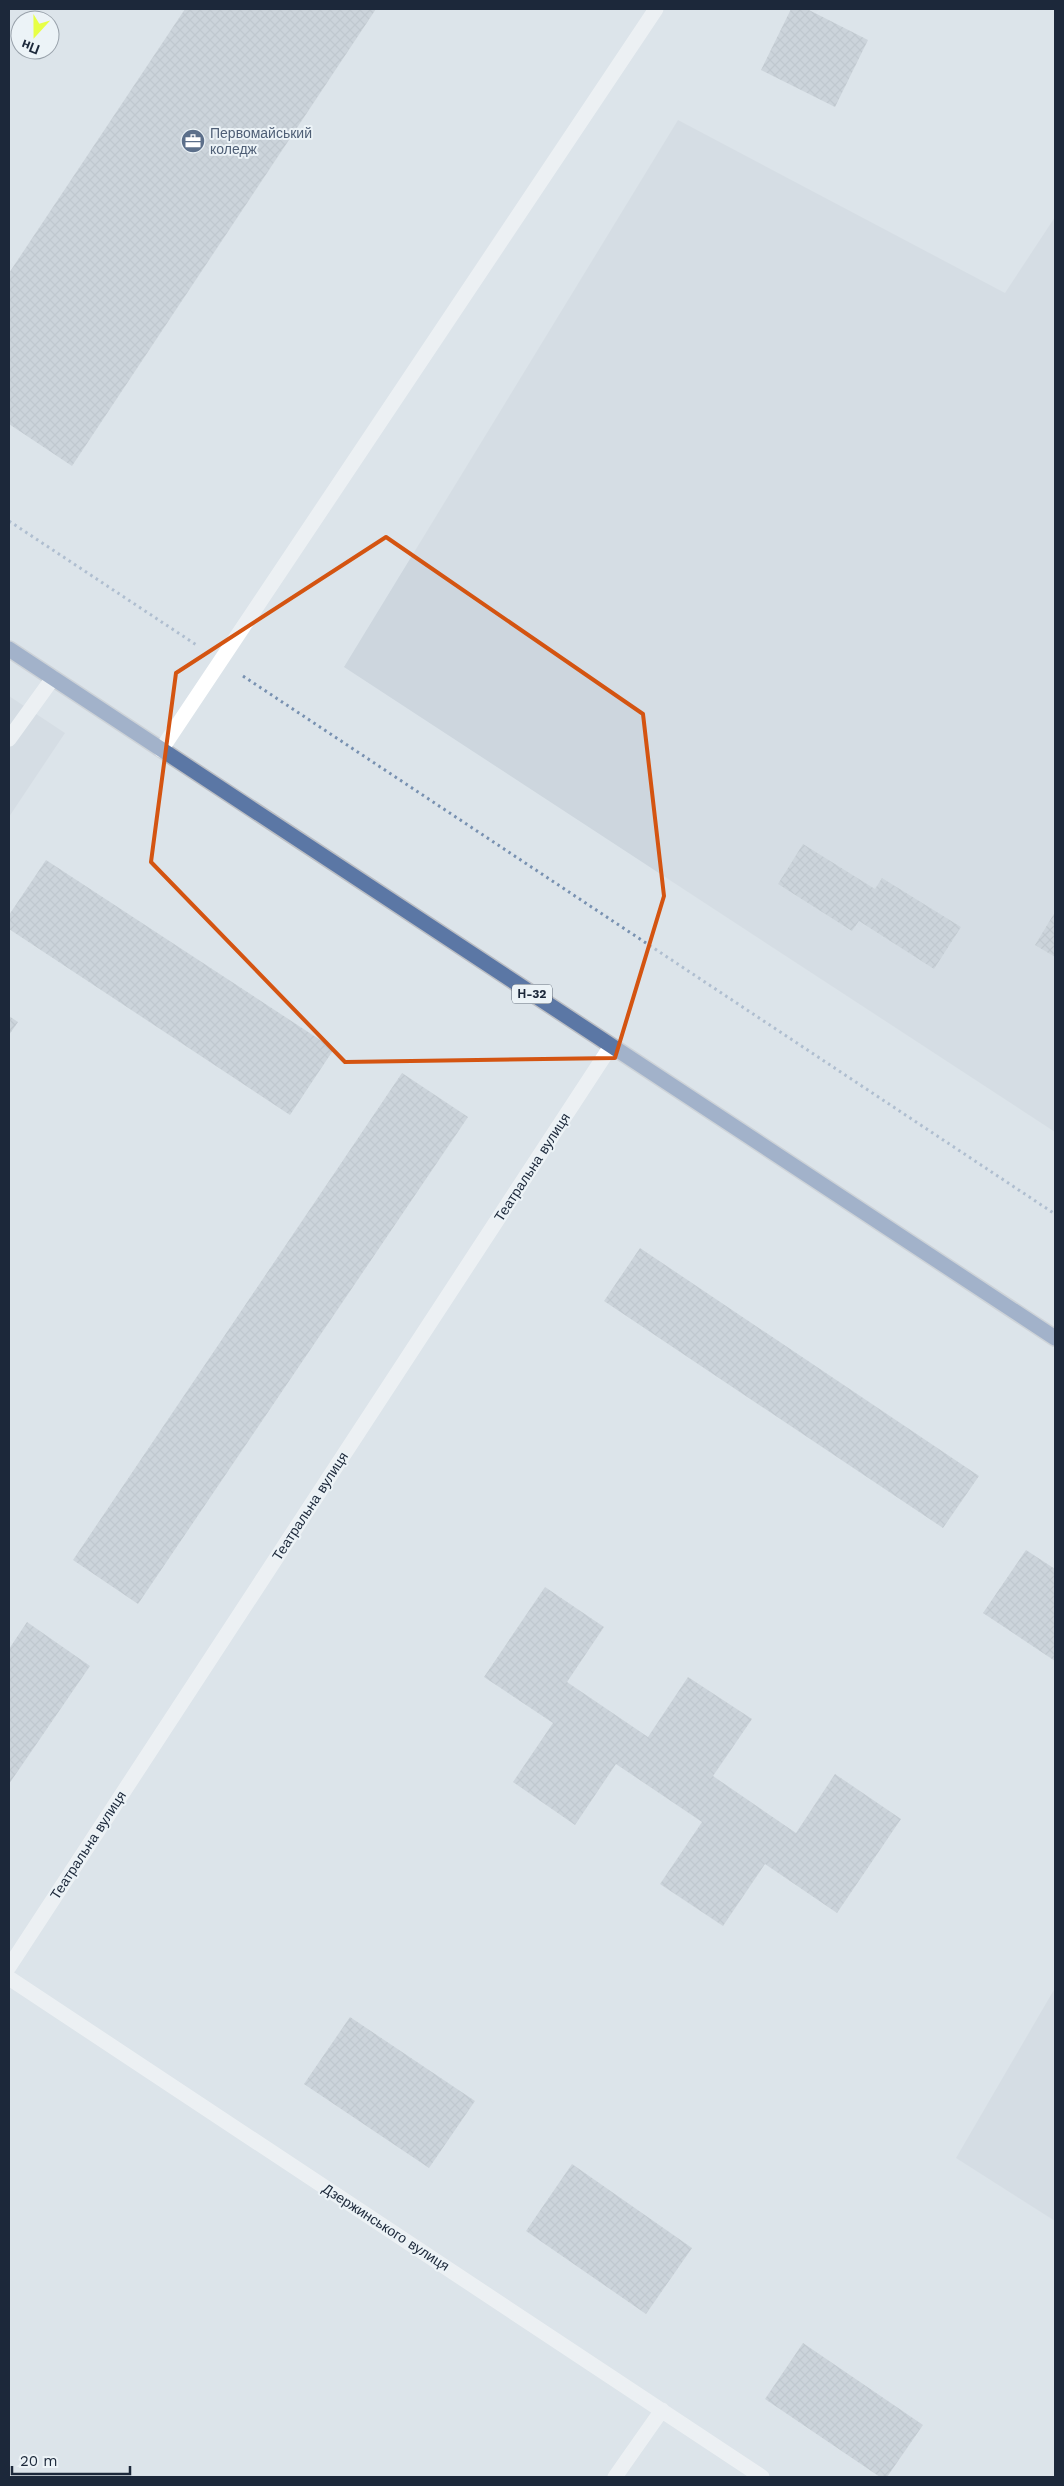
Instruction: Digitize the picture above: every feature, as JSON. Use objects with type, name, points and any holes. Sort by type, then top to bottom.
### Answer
[{"type":"main road","name":"Н-32","points":[[9,649],[1055,1338]]},
{"type":"street","points":[[161,750],[656,9]]},
{"type":"street","points":[[9,739],[53,678]]},
{"type":"street","name":"Театральна вулиця","points":[[9,1967],[611,1046]]},
{"type":"street","name":"Дзержинського вулиця","points":[[9,1978],[762,2477]]},
{"type":"street","points":[[615,2477],[662,2410]]},
{"type":"path","points":[[9,521],[1055,1214]]},
{"type":"highlighted area","points":[[386,537],[643,714],[664,896],[615,1058],[345,1062],[151,862],[176,673]]},
{"type":"shaded area","points":[[678,120],[1005,293],[1055,217],[1055,1132],[344,667]]},
{"type":"shaded area","points":[[9,696],[65,733],[9,817]]},
{"type":"shaded area","points":[[1055,1988],[1055,2221],[956,2158]]},
{"type":"building","name":"Первомайський коледж","points":[[185,9],[376,9],[72,466],[9,424],[9,273]]},
{"type":"building","points":[[791,9],[807,9],[868,40],[835,107],[761,70]]},
{"type":"building","points":[[803,844],[875,889],[882,878],[961,927],[934,969],[859,921],[852,931],[778,884]]},
{"type":"building","points":[[46,860],[334,1049],[290,1115],[9,929],[9,915]]},
{"type":"building","points":[[1055,912],[1055,957],[1035,945]]},
{"type":"building","points":[[9,1016],[18,1022],[9,1035]]},
{"type":"building","points":[[402,1073],[468,1117],[138,1604],[73,1560]]},
{"type":"building","points":[[640,1248],[979,1476],[943,1528],[604,1301]]},
{"type":"building","points":[[1026,1550],[1055,1569],[1055,1661],[983,1613]]},
{"type":"building","points":[[545,1587],[604,1627],[567,1682],[648,1737],[688,1677],[752,1719],[713,1776],[796,1833],[835,1774],[901,1819],[837,1913],[765,1864],[723,1926],[660,1884],[702,1822],[616,1764],[575,1825],[513,1782],[553,1723],[484,1677]]},
{"type":"building","points":[[27,1622],[90,1666],[9,1784],[9,1649]]},
{"type":"building","points":[[350,2017],[475,2101],[429,2168],[304,2084]]},
{"type":"building","points":[[572,2164],[692,2248],[646,2314],[526,2231]]},
{"type":"building","points":[[803,2343],[923,2425],[887,2477],[880,2477],[765,2399]]},
{"type":"place","name":"Первомайський коледж","points":[[193,141]]}]
